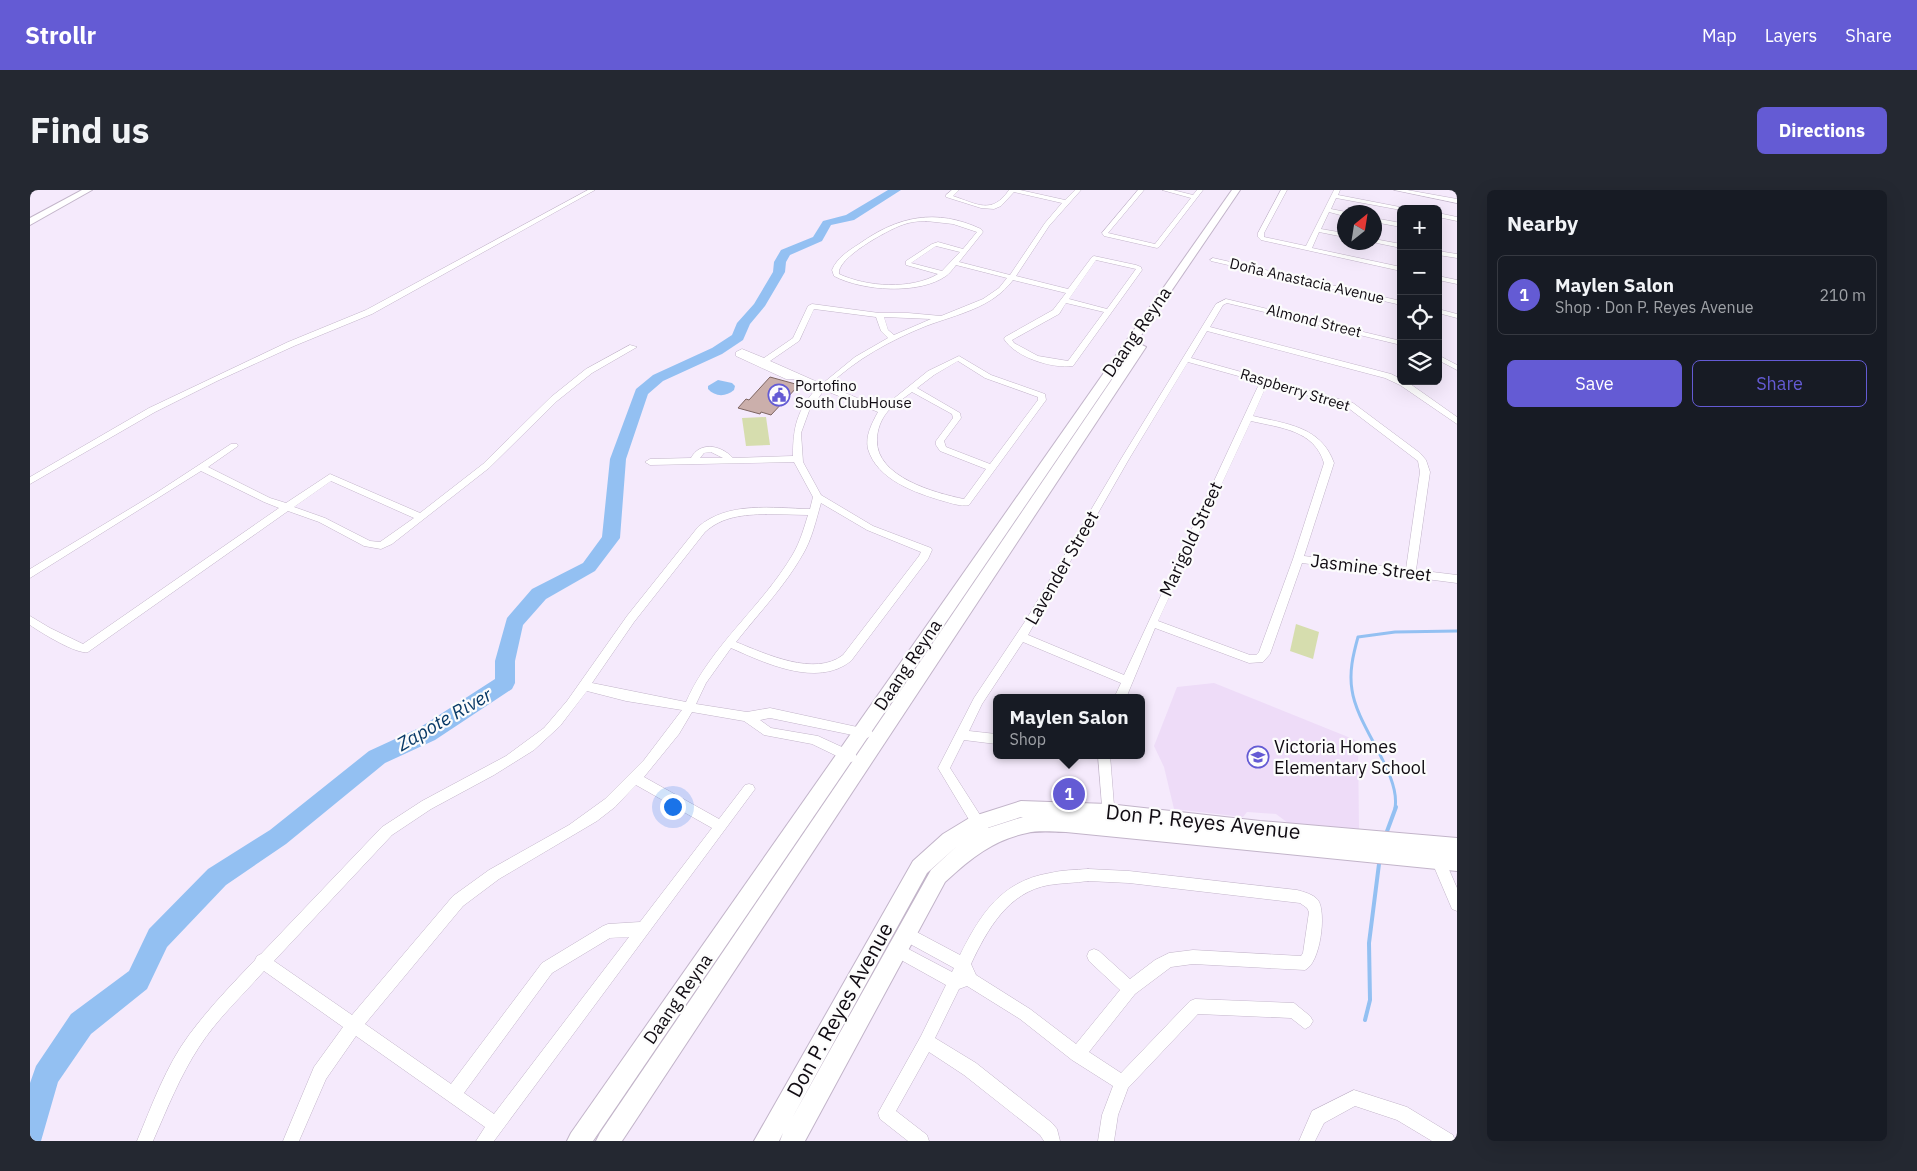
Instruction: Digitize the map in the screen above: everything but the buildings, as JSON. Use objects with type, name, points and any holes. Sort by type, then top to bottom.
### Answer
[{"type":"main road","points":[[30,217],[78,190]]},
{"type":"main road","points":[[30,222],[88,190]]},
{"type":"main road","name":"Daang Reyna","points":[[608,1141],[854,759],[1194,257],[1236,190]]},
{"type":"main road","name":"Daang Reyna","points":[[1194,257],[1245,190]]},
{"type":"main road","name":"Daang Reyna","points":[[580,1141],[854,759]]},
{"type":"main road","name":"Don P. Reyes Avenue","points":[[795,1140],[920,867],[950,840],[983,830],[1021,809],[1109,819],[1260,829],[1442,856],[1457,847]]},
{"type":"main road","name":"Don P. Reyes Avenue","points":[[766,1141],[872,974],[901,942],[938,876],[965,851],[983,830]]},
{"type":"street","points":[[30,481],[152,410],[291,344],[369,312],[592,190]]},
{"type":"street","points":[[948,196],[956,190]]},
{"type":"street","points":[[939,196],[948,196],[994,208],[1012,190],[1066,202]]},
{"type":"street","points":[[729,643],[776,662],[809,668],[836,666],[847,658],[924,557],[927,550],[870,528],[818,497],[797,459],[798,423],[810,401],[823,386],[852,363],[894,339],[992,297],[1012,277],[1043,230],[1078,190]]},
{"type":"street","points":[[1141,190],[1105,232],[1106,235],[1157,246],[1200,190]]},
{"type":"street","points":[[1165,190],[1195,196]]},
{"type":"street","points":[[1284,190],[1260,237],[1268,241],[1397,268]]},
{"type":"street","points":[[1398,190],[1457,201]]},
{"type":"street","points":[[1308,249],[1336,193],[1397,207]]},
{"type":"street","points":[[1327,210],[1337,212]]},
{"type":"street","points":[[914,216],[944,220],[980,230],[964,251],[945,274],[932,280],[885,286],[852,282],[836,275],[835,267],[868,240],[914,216]]},
{"type":"street","points":[[1442,216],[1457,219]]},
{"type":"street","points":[[1382,221],[1397,224]]},
{"type":"street","points":[[1318,230],[1337,234]]},
{"type":"street","points":[[1382,242],[1397,245]]},
{"type":"street","points":[[945,274],[905,265],[910,260],[938,244],[964,251]]},
{"type":"street","points":[[1442,254],[1457,256]]},
{"type":"street","points":[[1094,258],[1139,268],[1070,364],[1060,364],[1022,353],[1009,343],[1008,339],[1011,336],[1045,320],[1056,312],[1070,292],[1094,258]]},
{"type":"street","name":"Doña Anastacia Avenue","points":[[1213,260],[1397,302]]},
{"type":"street","points":[[955,263],[1070,292]]},
{"type":"street","points":[[1442,279],[1457,282]]},
{"type":"street","points":[[1065,300],[1108,311]]},
{"type":"street","name":"Lavender Street","points":[[983,830],[944,768],[978,701],[1021,637],[1125,459],[1220,304],[1226,301]]},
{"type":"street","name":"Almond Street","points":[[1226,301],[1397,342]]},
{"type":"street","points":[[766,361],[796,339],[812,306],[879,315],[942,318]]},
{"type":"street","points":[[1442,312],[1457,316]]},
{"type":"street","points":[[879,315],[885,331],[894,339]]},
{"type":"street","points":[[1206,328],[1388,376],[1457,420]]},
{"type":"street","points":[[202,468],[267,500],[322,520],[368,544],[380,546],[389,542],[486,466],[554,399],[589,371],[633,348]]},
{"type":"street","points":[[797,376],[789,377],[739,354],[742,350],[797,376],[884,412]]},
{"type":"street","points":[[959,358],[969,368],[990,379],[1042,396],[1042,400],[990,467],[966,503],[942,499],[906,485],[879,463],[874,451],[873,428],[884,412],[931,373],[959,358]]},
{"type":"street","name":"Raspberry Street","points":[[1187,359],[1350,405],[1411,449],[1422,460],[1425,472],[1410,573]]},
{"type":"street","points":[[1442,359],[1457,368]]},
{"type":"street","name":"Marigold Street","points":[[1122,694],[1152,623],[1249,418],[1264,381]]},
{"type":"street","points":[[911,388],[956,413],[957,418],[940,440],[940,445],[943,449],[990,467]]},
{"type":"street","points":[[1444,410],[1457,408]]},
{"type":"street","points":[[1249,418],[1304,433],[1316,439],[1328,454],[1329,463],[1298,559]]},
{"type":"street","points":[[30,574],[202,468],[234,446]]},
{"type":"street","points":[[650,462],[797,459]]},
{"type":"street","points":[[30,620],[46,631],[84,648],[330,477],[421,517]]},
{"type":"street","points":[[291,1141],[320,1073],[354,1025],[463,896],[474,886],[586,821],[610,803],[635,778],[681,722],[702,680],[729,643],[788,570],[799,552],[818,497]]},
{"type":"street","points":[[145,1141],[176,1071],[194,1041],[220,1008],[262,961],[387,831],[406,816],[526,749],[560,719],[634,614],[686,549],[711,522],[731,514],[814,512]]},
{"type":"street","name":"Jasmine Street","points":[[1152,623],[1249,659],[1259,659],[1264,654],[1298,559],[1457,579]]},
{"type":"street","points":[[1021,637],[1128,681]]},
{"type":"street","points":[[584,686],[626,696],[747,717],[770,714],[839,726],[871,734]]},
{"type":"street","points":[[747,717],[768,732],[814,740],[854,759]]},
{"type":"street","points":[[791,736],[797,718]]},
{"type":"street","points":[[828,745],[839,726]]},
{"type":"street","points":[[961,736],[993,739]]},
{"type":"street","points":[[1104,759],[1109,819]]},
{"type":"street","points":[[635,778],[721,826]]},
{"type":"street","points":[[484,1141],[749,789]]},
{"type":"street","points":[[1442,856],[1457,904]]},
{"type":"street","points":[[921,1141],[886,1113],[926,1041],[963,981],[964,965],[981,928],[995,910],[1012,895],[1048,879],[1088,875],[1129,877],[1297,896],[1310,901],[1315,906],[1316,912],[1310,955],[1305,963],[1193,957],[1169,960],[1160,964],[1130,989],[1077,1055]]},
{"type":"street","points":[[453,1094],[547,968],[608,930],[644,929]]},
{"type":"street","points":[[901,942],[964,965]]},
{"type":"street","points":[[901,942],[963,981],[1025,1014],[1077,1055],[1122,1083]]},
{"type":"street","points":[[1094,956],[1130,989]]},
{"type":"street","points":[[262,961],[496,1125]]},
{"type":"street","points":[[1106,1141],[1110,1115],[1122,1083],[1195,1006],[1294,1011],[1305,1021]]},
{"type":"street","points":[[926,1041],[970,1069],[1038,1123],[1051,1135],[1052,1141]]},
{"type":"street","points":[[1307,1141],[1318,1117],[1354,1098],[1402,1113],[1447,1141]]},
{"type":"shaded area","name":"Victoria Homes Elementary School","points":[[1214,683],[1358,741],[1359,829],[1288,823],[1276,814],[1247,812],[1243,817],[1174,809],[1164,767],[1154,746],[1177,687]]},
{"type":"green space","points":[[766,417],[770,445],[746,446],[742,418]]},
{"type":"green space","points":[[1296,624],[1319,632],[1313,659],[1290,651]]},
{"type":"water","points":[[718,380],[732,383],[735,386],[734,390],[728,394],[714,394],[708,389],[708,386]]},
{"type":"waterway","name":"Zapote River","points":[[30,1132],[46,1076],[81,1024],[138,980],[158,938],[217,877],[278,837],[377,757],[427,734],[505,683],[505,661],[514,623],[539,594],[589,567],[611,538],[618,459],[641,392],[658,378],[717,351],[738,337],[744,323],[759,306],[779,272],[780,262],[785,253],[818,239],[827,223],[850,218],[896,190]]},
{"type":"waterway","points":[[1395,808],[1392,780],[1362,719],[1352,690],[1352,664],[1358,637],[1395,632],[1457,631]]},
{"type":"waterway","points":[[1386,834],[1396,807]]},
{"type":"waterway","points":[[1365,1020],[1370,1000],[1369,943],[1379,864]]},
{"type":"place","name":"Portofino South ClubHouse","points":[[779,395]]},
{"type":"place","name":"Victoria Homes Elementary School","points":[[1258,757]]},
{"type":"place","name":"Maylen Salon","points":[[1069,794]]}]
